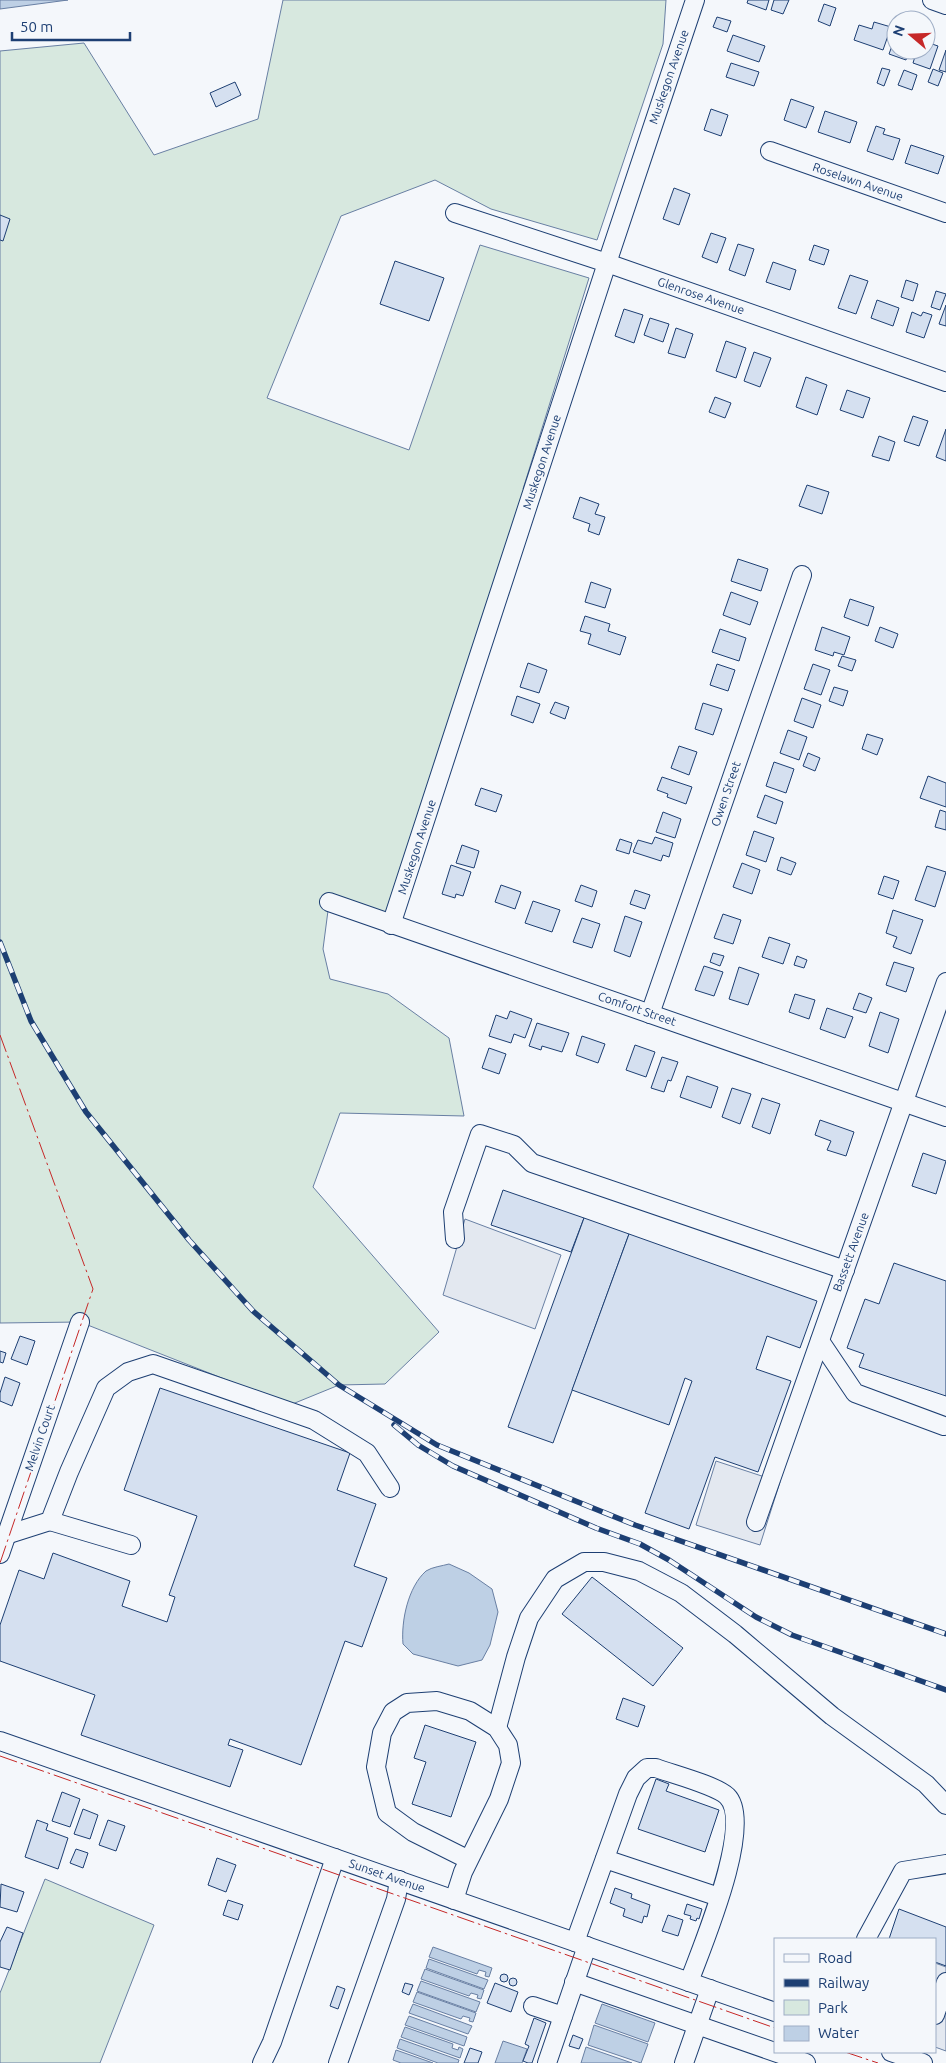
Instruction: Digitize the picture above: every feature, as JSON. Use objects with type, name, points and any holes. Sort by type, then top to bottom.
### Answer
[{"type":"street","name":"Muskegon Avenue","points":[[391,925],[607,262],[695,0]]},
{"type":"street","points":[[932,0],[946,5]]},
{"type":"street","name":"Roselawn Avenue","points":[[770,151],[946,213]]},
{"type":"street","name":"Glenrose Avenue","points":[[455,213],[607,262],[946,382]]},
{"type":"street","name":"Owen Street","points":[[650,1014],[802,575]]},
{"type":"street","name":"Comfort Street","points":[[329,902],[946,1117]]},
{"type":"street","name":"Bassett Avenue","points":[[756,1522],[946,982]]},
{"type":"street","points":[[455,1239],[453,1212],[480,1134],[514,1145],[532,1163],[845,1270]]},
{"type":"street","name":"Melvin Court","points":[[0,1554],[80,1322]]},
{"type":"street","points":[[820,1342],[856,1393],[944,1426]]},
{"type":"street","points":[[50,1522],[69,1472],[106,1388],[128,1372],[153,1364],[314,1420],[367,1453],[390,1488]]},
{"type":"street","points":[[6,1535],[50,1522],[131,1545]]},
{"type":"street","points":[[497,1728],[516,1657],[529,1618],[556,1579],[584,1562],[604,1562],[639,1571],[681,1593],[735,1634],[832,1716],[926,1784],[946,1804]]},
{"type":"street","points":[[454,1900],[469,1860],[499,1799],[510,1764],[508,1745],[497,1728],[470,1711],[437,1701],[407,1703],[393,1712],[382,1733],[376,1767],[387,1813],[413,1832],[469,1860]]},
{"type":"street","name":"Sunset Avenue","points":[[0,1741],[774,2012]]},
{"type":"street","points":[[547,2063],[574,1982],[581,1944],[605,1859],[628,1794],[636,1778],[647,1768],[656,1768],[708,1787],[727,1797],[733,1811],[735,1833],[726,1877],[689,1982]]},
{"type":"street","points":[[262,2063],[276,2033],[335,1858]]},
{"type":"street","points":[[605,1859],[719,1897]]},
{"type":"street","points":[[867,1938],[903,1871],[946,1864]]},
{"type":"street","points":[[338,2063],[396,1899],[399,1880]]},
{"type":"street","points":[[574,1982],[774,2052]]},
{"type":"street","points":[[936,2012],[946,1982]]},
{"type":"street","points":[[684,2063],[710,1989]]},
{"type":"street","points":[[533,2006],[563,2016]]},
{"type":"street","points":[[777,2053],[806,2063]]},
{"type":"street","points":[[893,2053],[923,2063]]},
{"type":"green space","points":[[283,0],[666,0],[663,44],[597,240],[491,209],[435,180],[341,216],[267,398],[409,450],[480,245],[589,278],[523,489],[532,493],[391,925],[329,903],[323,949],[330,979],[388,994],[449,1038],[464,1116],[340,1113],[313,1187],[439,1332],[385,1384],[339,1385],[290,1405],[80,1322],[0,1323],[0,51],[84,43],[154,155],[258,119]]},
{"type":"green space","points":[[45,1879],[154,1925],[100,2063],[0,2063],[0,1993]]},
{"type":"shaded area","points":[[465,1219],[561,1255],[535,1329],[443,1295]]},
{"type":"shaded area","points":[[716,1461],[780,1482],[760,1545],[696,1525]]},
{"type":"shaded area","points":[[936,1963],[946,1967],[946,2051],[936,2047]]},
{"type":"water","points":[[0,0],[68,0],[0,9]]},
{"type":"water","points":[[449,1564],[469,1573],[492,1589],[498,1612],[490,1645],[482,1660],[458,1666],[413,1654],[403,1644],[403,1625],[407,1605],[415,1586],[426,1571]]},
{"type":"water","points":[[433,1947],[492,1968],[489,1977],[485,1976],[486,1972],[479,1970],[477,1974],[429,1957]]},
{"type":"water","points":[[429,1959],[488,1980],[484,1989],[426,1968]]},
{"type":"water","points":[[425,1969],[484,1990],[481,1999],[477,1998],[478,1995],[471,1993],[469,1996],[421,1979]]},
{"type":"water","points":[[421,1981],[480,2002],[476,2012],[417,1991]]},
{"type":"water","points":[[417,1992],[476,2013],[473,2022],[469,2021],[470,2018],[463,2016],[461,2019],[413,2002]]},
{"type":"water","points":[[413,2004],[472,2026],[468,2034],[409,2013]]},
{"type":"water","points":[[602,2004],[655,2023],[648,2042],[595,2023]]},
{"type":"water","points":[[409,2016],[467,2037],[464,2046],[405,2025]]},
{"type":"water","points":[[594,2025],[648,2044],[641,2063],[588,2045]]},
{"type":"water","points":[[405,2027],[453,2044],[452,2048],[458,2050],[459,2047],[463,2049],[460,2058],[401,2037]]},
{"type":"water","points":[[400,2039],[459,2060],[458,2063],[438,2063],[397,2048]]},
{"type":"water","points":[[503,2041],[527,2049],[522,2063],[495,2063]]},
{"type":"water","points":[[586,2047],[632,2063],[581,2063]]},
{"type":"water","points":[[396,2050],[433,2063],[401,2063],[393,2060]]},
{"type":"building","points":[[748,0],[769,0],[766,10],[747,3]]},
{"type":"building","points":[[774,0],[789,0],[783,14],[771,10]]},
{"type":"building","points":[[824,4],[836,8],[830,26],[818,21]]},
{"type":"building","points":[[717,17],[731,21],[727,32],[713,27]]},
{"type":"building","points":[[874,22],[886,26],[886,41],[883,50],[854,40],[859,25],[872,29]]},
{"type":"building","points":[[733,35],[765,46],[759,62],[727,51]]},
{"type":"building","points":[[946,50],[946,72],[939,70]]},
{"type":"building","points":[[914,60],[933,60],[930,69],[913,63]]},
{"type":"building","points":[[731,63],[759,72],[754,86],[726,77]]},
{"type":"building","points":[[882,68],[890,70],[884,86],[877,83]]},
{"type":"building","points":[[933,69],[943,73],[938,86],[928,82]]},
{"type":"building","points":[[904,70],[917,75],[912,90],[898,85]]},
{"type":"building","points":[[235,82],[241,95],[216,107],[210,93]]},
{"type":"building","points":[[791,99],[814,107],[806,128],[784,120]]},
{"type":"building","points":[[711,109],[728,115],[721,136],[704,130]]},
{"type":"building","points":[[825,111],[857,122],[850,143],[818,132]]},
{"type":"building","points":[[876,126],[885,129],[883,134],[900,139],[893,160],[867,151]]},
{"type":"building","points":[[911,145],[944,156],[938,174],[905,163]]},
{"type":"building","points":[[674,188],[690,194],[679,225],[663,219]]},
{"type":"building","points":[[0,215],[10,219],[3,241],[0,240]]},
{"type":"building","points":[[711,233],[726,238],[717,263],[702,257]]},
{"type":"building","points":[[738,244],[754,249],[745,276],[729,270]]},
{"type":"building","points":[[814,245],[829,250],[824,265],[809,260]]},
{"type":"building","points":[[395,261],[444,278],[429,321],[380,304]]},
{"type":"building","points":[[773,262],[796,270],[790,290],[766,282]]},
{"type":"building","points":[[850,275],[868,281],[856,314],[838,308]]},
{"type":"building","points":[[906,280],[918,284],[913,301],[901,297]]},
{"type":"building","points":[[936,291],[946,294],[940,310],[931,307]]},
{"type":"building","points":[[877,300],[899,308],[893,326],[871,318]]},
{"type":"building","points":[[946,305],[946,326],[939,324]]},
{"type":"building","points":[[624,309],[643,315],[634,343],[615,336]]},
{"type":"building","points":[[912,312],[921,316],[923,312],[932,315],[924,338],[906,332]]},
{"type":"building","points":[[650,318],[669,324],[663,342],[644,335]]},
{"type":"building","points":[[676,328],[693,334],[685,358],[668,353]]},
{"type":"building","points":[[726,341],[746,348],[736,378],[716,371]]},
{"type":"building","points":[[754,352],[771,358],[760,387],[744,381]]},
{"type":"building","points":[[806,377],[827,385],[817,415],[796,407]]},
{"type":"building","points":[[847,390],[870,398],[863,418],[840,410]]},
{"type":"building","points":[[715,397],[731,403],[725,418],[709,412]]},
{"type":"building","points":[[913,416],[928,421],[919,446],[904,441]]},
{"type":"building","points":[[946,429],[946,461],[936,457]]},
{"type":"building","points":[[879,436],[895,442],[889,461],[872,456]]},
{"type":"building","points":[[807,485],[829,492],[822,514],[799,506]]},
{"type":"building","points":[[580,497],[599,504],[595,514],[605,517],[599,535],[588,531],[590,524],[573,518]]},
{"type":"building","points":[[738,559],[768,569],[761,591],[731,581]]},
{"type":"building","points":[[591,582],[611,589],[605,608],[585,602]]},
{"type":"building","points":[[731,592],[758,602],[750,625],[723,615]]},
{"type":"building","points":[[850,599],[874,607],[868,626],[844,617]]},
{"type":"building","points":[[585,616],[610,624],[608,631],[626,637],[620,655],[588,644],[591,634],[580,631]]},
{"type":"building","points":[[822,627],[850,637],[844,655],[834,652],[833,656],[815,650]]},
{"type":"building","points":[[880,627],[898,634],[893,648],[875,641]]},
{"type":"building","points":[[720,629],[746,638],[739,661],[712,652]]},
{"type":"building","points":[[842,656],[856,660],[852,671],[838,666]]},
{"type":"building","points":[[528,663],[547,670],[539,693],[520,687]]},
{"type":"building","points":[[717,664],[735,670],[728,691],[710,685]]},
{"type":"building","points":[[813,664],[830,670],[821,695],[804,689]]},
{"type":"building","points":[[834,687],[848,691],[843,706],[829,701]]},
{"type":"building","points":[[517,696],[540,704],[533,723],[511,715]]},
{"type":"building","points":[[802,698],[821,705],[813,728],[794,721]]},
{"type":"building","points":[[555,702],[569,707],[565,719],[550,713]]},
{"type":"building","points":[[703,703],[722,709],[713,735],[695,729]]},
{"type":"building","points":[[788,730],[807,737],[799,760],[780,753]]},
{"type":"building","points":[[867,734],[883,739],[877,755],[862,749]]},
{"type":"building","points":[[679,746],[697,752],[689,775],[671,768]]},
{"type":"building","points":[[808,753],[820,758],[815,771],[803,766]]},
{"type":"building","points":[[774,762],[794,769],[786,793],[766,786]]},
{"type":"building","points":[[928,776],[946,783],[946,807],[920,798]]},
{"type":"building","points":[[662,777],[692,787],[686,804],[667,797],[668,794],[657,790]]},
{"type":"building","points":[[481,788],[502,795],[496,812],[475,805]]},
{"type":"building","points":[[765,795],[783,802],[776,824],[757,817]]},
{"type":"building","points":[[940,810],[946,812],[946,830],[935,827]]},
{"type":"building","points":[[663,812],[681,819],[675,838],[656,832]]},
{"type":"building","points":[[754,831],[774,838],[766,862],[746,855]]},
{"type":"building","points":[[655,837],[673,843],[669,857],[663,855],[661,861],[633,852],[638,840],[652,844]]},
{"type":"building","points":[[620,839],[632,843],[629,854],[616,850]]},
{"type":"building","points":[[462,845],[479,851],[474,868],[456,863]]},
{"type":"building","points":[[781,857],[796,863],[791,875],[777,870]]},
{"type":"building","points":[[742,863],[760,870],[752,894],[733,887]]},
{"type":"building","points":[[451,865],[471,872],[463,896],[456,894],[455,898],[442,894]]},
{"type":"building","points":[[927,866],[946,872],[935,907],[915,900]]},
{"type":"building","points":[[884,876],[899,881],[893,899],[878,894]]},
{"type":"building","points":[[501,885],[521,892],[515,909],[495,902]]},
{"type":"building","points":[[581,885],[597,891],[592,907],[575,901]]},
{"type":"building","points":[[635,890],[650,895],[645,909],[630,904]]},
{"type":"building","points":[[533,901],[560,910],[552,932],[525,923]]},
{"type":"building","points":[[893,910],[923,920],[911,954],[893,947],[897,937],[886,933]]},
{"type":"building","points":[[723,914],[741,920],[733,944],[714,938]]},
{"type":"building","points":[[625,916],[642,922],[630,957],[614,951]]},
{"type":"building","points":[[582,918],[600,924],[592,948],[573,942]]},
{"type":"building","points":[[769,937],[790,944],[783,964],[762,957]]},
{"type":"building","points":[[713,953],[724,956],[720,966],[710,962]]},
{"type":"building","points":[[797,956],[807,960],[804,968],[794,965]]},
{"type":"building","points":[[894,962],[914,968],[906,992],[886,985]]},
{"type":"building","points":[[704,966],[723,972],[714,996],[695,990]]},
{"type":"building","points":[[739,967],[759,974],[748,1005],[729,999]]},
{"type":"building","points":[[859,993],[872,998],[866,1013],[853,1009]]},
{"type":"building","points":[[795,994],[815,1000],[809,1019],[789,1012]]},
{"type":"building","points":[[827,1008],[853,1017],[845,1038],[820,1029]]},
{"type":"building","points":[[510,1011],[532,1019],[525,1038],[514,1034],[511,1043],[489,1036],[496,1015],[507,1019]]},
{"type":"building","points":[[880,1012],[899,1019],[888,1053],[869,1046]]},
{"type":"building","points":[[537,1023],[569,1033],[562,1052],[542,1046],[541,1050],[529,1046]]},
{"type":"building","points":[[582,1036],[605,1044],[598,1063],[576,1055]]},
{"type":"building","points":[[635,1045],[655,1052],[646,1077],[626,1070]]},
{"type":"building","points":[[489,1048],[506,1054],[499,1074],[482,1068]]},
{"type":"building","points":[[662,1057],[678,1062],[671,1081],[668,1080],[664,1092],[651,1088]]},
{"type":"building","points":[[687,1076],[718,1087],[711,1108],[680,1097]]},
{"type":"building","points":[[732,1088],[751,1094],[740,1124],[722,1117]]},
{"type":"building","points":[[762,1098],[780,1104],[770,1134],[752,1127]]},
{"type":"building","points":[[820,1120],[854,1132],[846,1156],[827,1150],[831,1141],[815,1135]]},
{"type":"building","points":[[923,1153],[946,1161],[936,1194],[912,1186]]},
{"type":"building","points":[[503,1190],[584,1218],[571,1252],[491,1225]]},
{"type":"building","points":[[584,1218],[629,1234],[553,1443],[508,1427]]},
{"type":"building","points":[[629,1234],[817,1301],[800,1348],[767,1336],[756,1369],[791,1381],[758,1472],[715,1457],[689,1529],[645,1513],[692,1381],[685,1378],[669,1425],[572,1390]]},
{"type":"building","points":[[894,1263],[946,1281],[946,1396],[859,1367],[864,1354],[847,1348],[865,1299],[879,1304]]},
{"type":"building","points":[[20,1336],[35,1341],[27,1365],[11,1359]]},
{"type":"building","points":[[0,1351],[6,1353],[3,1363],[0,1362]]},
{"type":"building","points":[[5,1377],[20,1383],[12,1406],[0,1401],[0,1393]]},
{"type":"building","points":[[160,1388],[350,1453],[337,1490],[376,1504],[354,1566],[387,1578],[362,1647],[345,1641],[301,1765],[230,1739],[228,1745],[243,1750],[230,1787],[81,1735],[95,1695],[0,1661],[0,1625],[19,1570],[44,1579],[53,1553],[130,1581],[122,1606],[167,1622],[175,1597],[169,1595],[197,1516],[124,1490]]},
{"type":"building","points":[[592,1577],[683,1648],[653,1686],[562,1614]]},
{"type":"building","points":[[623,1698],[645,1706],[638,1727],[616,1719]]},
{"type":"building","points":[[425,1725],[476,1742],[451,1817],[412,1804],[426,1762],[414,1758]]},
{"type":"building","points":[[656,1779],[669,1784],[666,1791],[719,1810],[705,1852],[638,1829]]},
{"type":"building","points":[[62,1792],[80,1799],[70,1827],[52,1821]]},
{"type":"building","points":[[83,1809],[98,1815],[90,1839],[74,1834]]},
{"type":"building","points":[[37,1820],[48,1824],[46,1830],[68,1838],[58,1869],[25,1857]]},
{"type":"building","points":[[108,1820],[125,1826],[116,1851],[99,1845]]},
{"type":"building","points":[[76,1849],[88,1853],[83,1868],[70,1863]]},
{"type":"building","points":[[217,1858],[236,1865],[226,1892],[208,1885]]},
{"type":"building","points":[[1,1884],[24,1892],[17,1912],[0,1907]]},
{"type":"building","points":[[615,1888],[632,1894],[631,1898],[650,1905],[647,1917],[644,1916],[642,1923],[623,1916],[625,1909],[610,1903]]},
{"type":"building","points":[[228,1900],[243,1905],[238,1920],[223,1915]]},
{"type":"building","points":[[687,1904],[702,1909],[699,1919],[697,1918],[696,1921],[690,1919],[691,1916],[684,1914]]},
{"type":"building","points":[[899,1909],[946,1927],[946,1966],[936,1962],[936,1938],[889,1938]]},
{"type":"building","points":[[668,1915],[683,1920],[678,1936],[662,1931]]},
{"type":"building","points":[[7,1927],[23,1933],[10,1970],[0,1967],[0,1942]]},
{"type":"building","points":[[504,1974],[508,1978],[504,1982],[500,1978]]},
{"type":"building","points":[[513,1978],[517,1982],[513,1986],[509,1982]]},
{"type":"building","points":[[405,1983],[413,1985],[409,1995],[402,1992]]},
{"type":"building","points":[[495,1983],[518,1992],[511,2012],[487,2003]]},
{"type":"building","points":[[337,1986],[345,1989],[338,2009],[330,2006]]},
{"type":"building","points":[[534,2018],[546,2023],[532,2063],[528,2063],[523,2061],[529,2046],[525,2044]]},
{"type":"building","points":[[573,2035],[583,2039],[579,2049],[569,2046]]},
{"type":"building","points":[[470,2048],[482,2052],[478,2063],[464,2063]]},
{"type":"railway","points":[[0,942],[31,1021],[86,1112],[189,1240],[253,1311],[339,1385],[437,1445],[635,1525],[946,1634]]},
{"type":"railway","points":[[394,1425],[418,1445],[453,1466],[596,1528],[640,1544],[669,1560],[756,1617],[792,1635],[946,1690]]},
{"type":"power","points":[[0,1035],[93,1289],[0,1563]]},
{"type":"power","points":[[0,1756],[774,2028]]},
{"type":"power","points":[[848,2053],[878,2063]]}]
